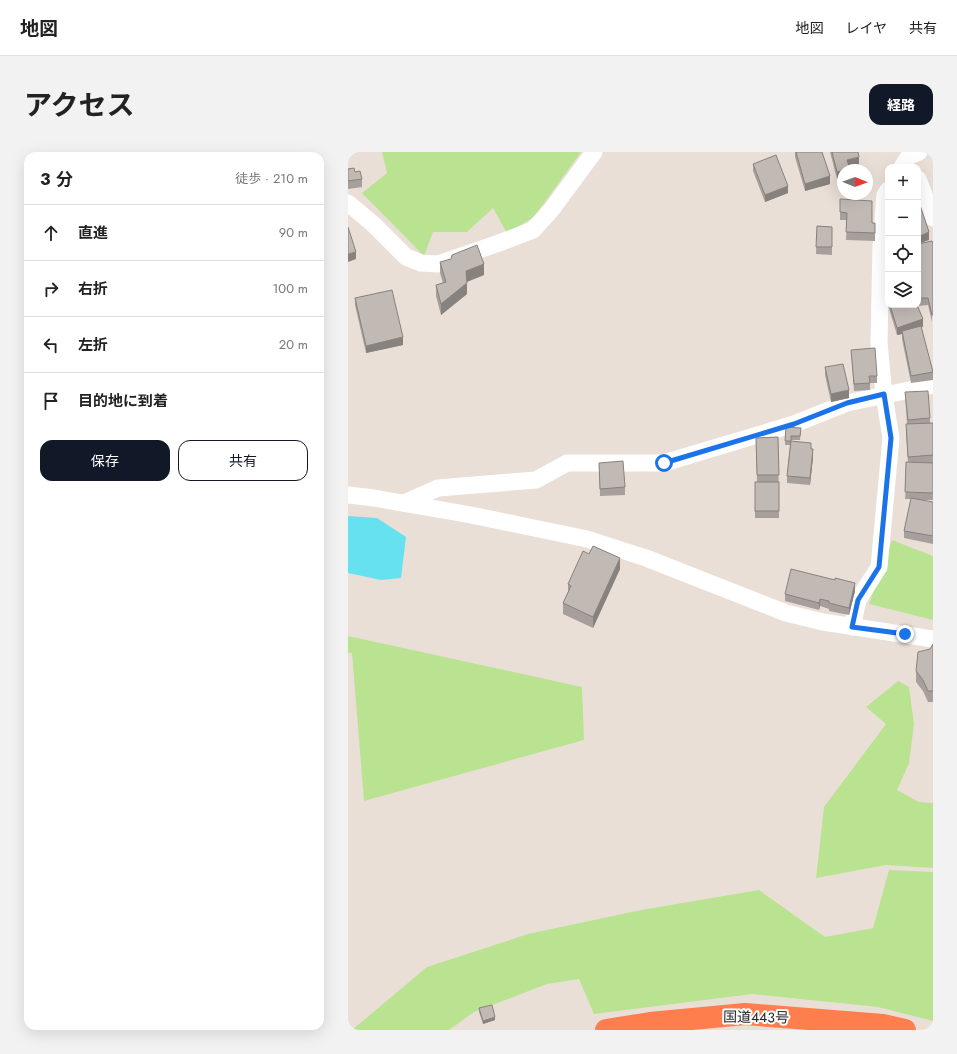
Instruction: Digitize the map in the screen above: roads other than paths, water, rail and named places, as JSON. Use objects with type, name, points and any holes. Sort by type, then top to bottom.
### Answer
[{"type":"highway","name":"国道443号","points":[[606,1030],[650,1023],[745,1014],[883,1024],[905,1030]]},
{"type":"street","points":[[348,203],[373,224],[406,257],[421,263],[438,264],[532,230],[552,209],[594,152]]},
{"type":"street","points":[[921,187],[933,218]]},
{"type":"street","points":[[852,627],[858,600],[879,567],[891,438],[884,394],[879,343],[881,246],[885,195]]},
{"type":"street","points":[[404,504],[438,488],[536,480],[567,463],[664,463],[794,424],[847,403],[884,394],[933,385]]},
{"type":"street","points":[[348,495],[471,515],[587,539],[646,558],[786,613],[823,622],[933,639]]},
{"type":"water","points":[[348,516],[377,518],[406,537],[401,578],[381,580],[348,573]]}]
